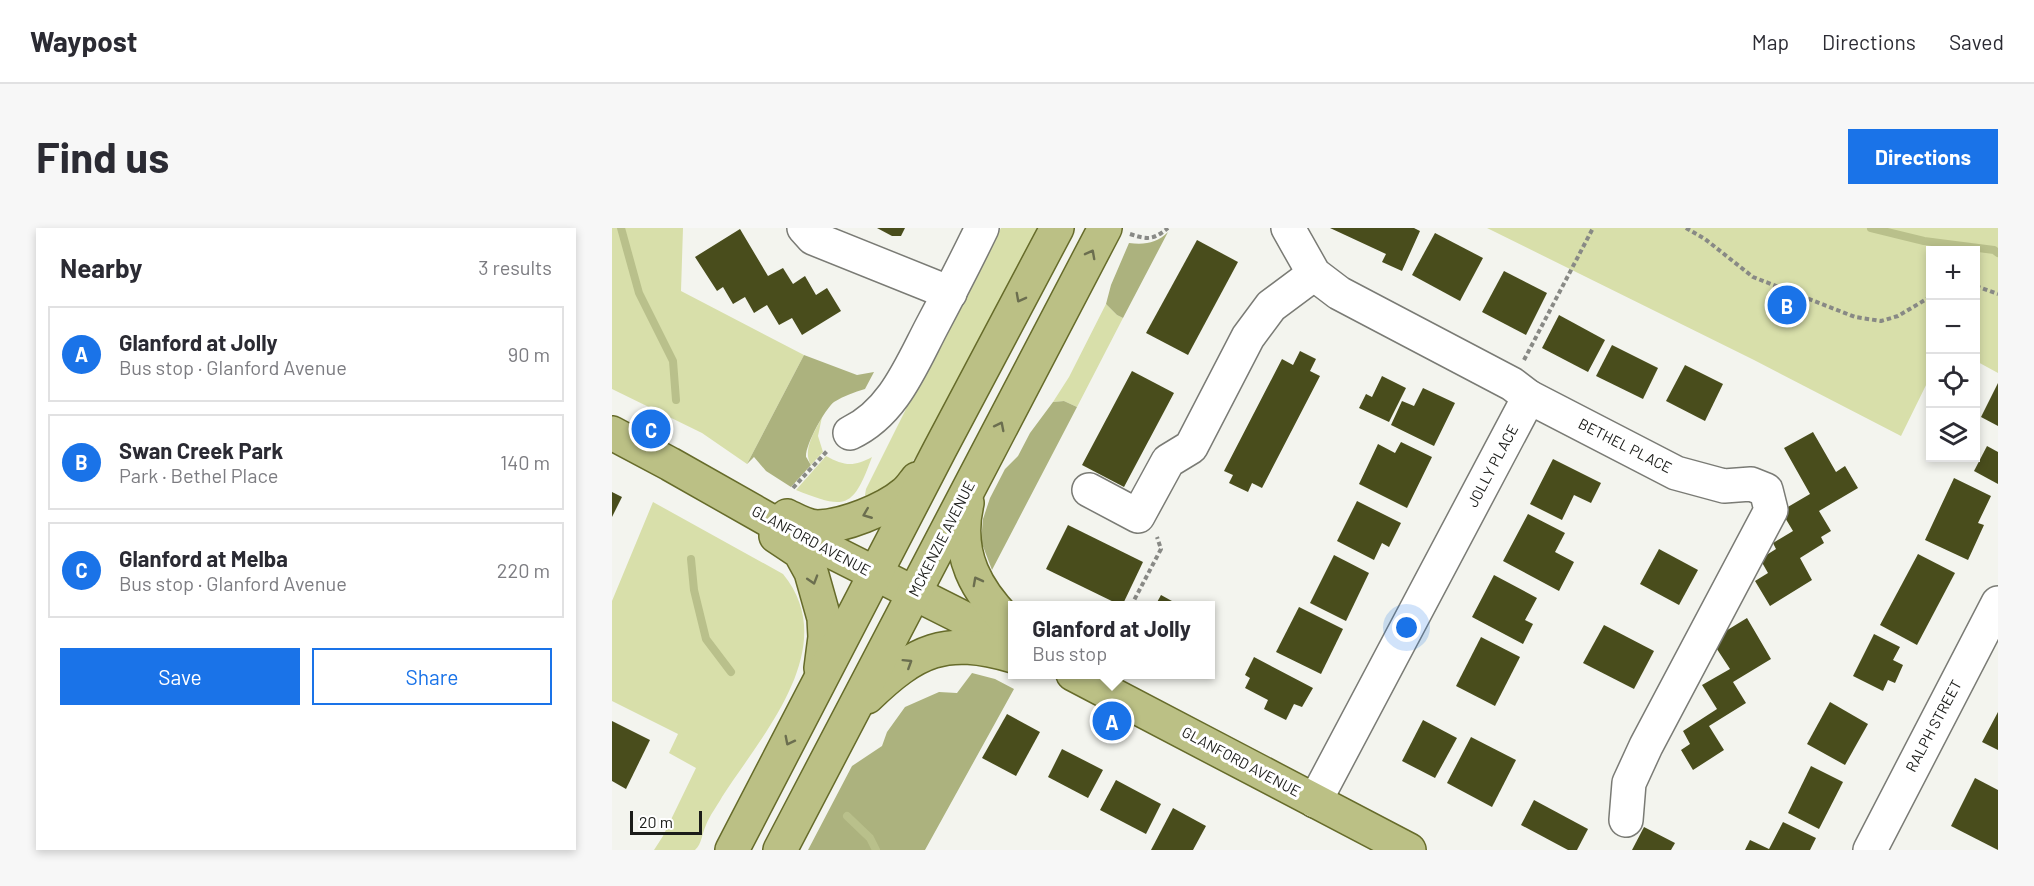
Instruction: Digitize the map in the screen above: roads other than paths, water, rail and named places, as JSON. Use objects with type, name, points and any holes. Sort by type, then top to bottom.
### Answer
[{"type":"main road","points":[[732,850],[1057,228]]},
{"type":"main road","name":"MCKENZIE AVENUE","points":[[780,850],[973,478],[1116,231]]},
{"type":"main road","name":"GLANFORD AVENUE","points":[[612,433],[768,519],[1008,640]]},
{"type":"main road","points":[[815,689],[824,652],[825,637],[820,602],[806,561],[800,552],[773,534],[768,519],[784,515],[804,524],[818,527],[862,516],[890,504],[907,492],[940,449]]},
{"type":"main road","points":[[973,478],[962,527],[965,550],[970,566],[982,589],[995,609],[1008,622]]},
{"type":"main road","points":[[849,715],[893,672],[922,654],[952,646],[1008,654]]},
{"type":"main road","name":"GLANFORD AVENUE","points":[[1081,679],[1409,850]]},
{"type":"street","points":[[804,228],[813,238],[950,293]]},
{"type":"street","points":[[850,433],[863,427],[895,394],[950,293],[982,228]]},
{"type":"street","points":[[1288,228],[1314,274],[1339,293],[1521,391]]},
{"type":"street","points":[[1089,490],[1138,516],[1168,461],[1191,447],[1248,337],[1271,306],[1314,274]]},
{"type":"street","name":"BETHEL PLACE","points":[[1521,391],[1676,472],[1724,486],[1751,483],[1766,490],[1771,510],[1646,746],[1629,783],[1626,820]]},
{"type":"street","name":"JOLLY PLACE","points":[[1315,801],[1521,391]]},
{"type":"street","name":"RALPH STREET","points":[[1870,850],[1998,603]]},
{"type":"waterway","points":[[621,228],[639,293],[673,361],[676,400]]},
{"type":"waterway","points":[[1871,228],[1924,241],[1994,250],[1998,253]]},
{"type":"waterway","points":[[691,559],[694,590],[706,639],[731,672]]},
{"type":"waterway","points":[[847,816],[870,838],[876,850]]},
{"type":"place","name":"Swan Creek Park","points":[[1787,305]]},
{"type":"place","name":"Glanford at Melba","points":[[651,429]]},
{"type":"place","name":"Glanford at Jolly","points":[[1112,721]]}]
